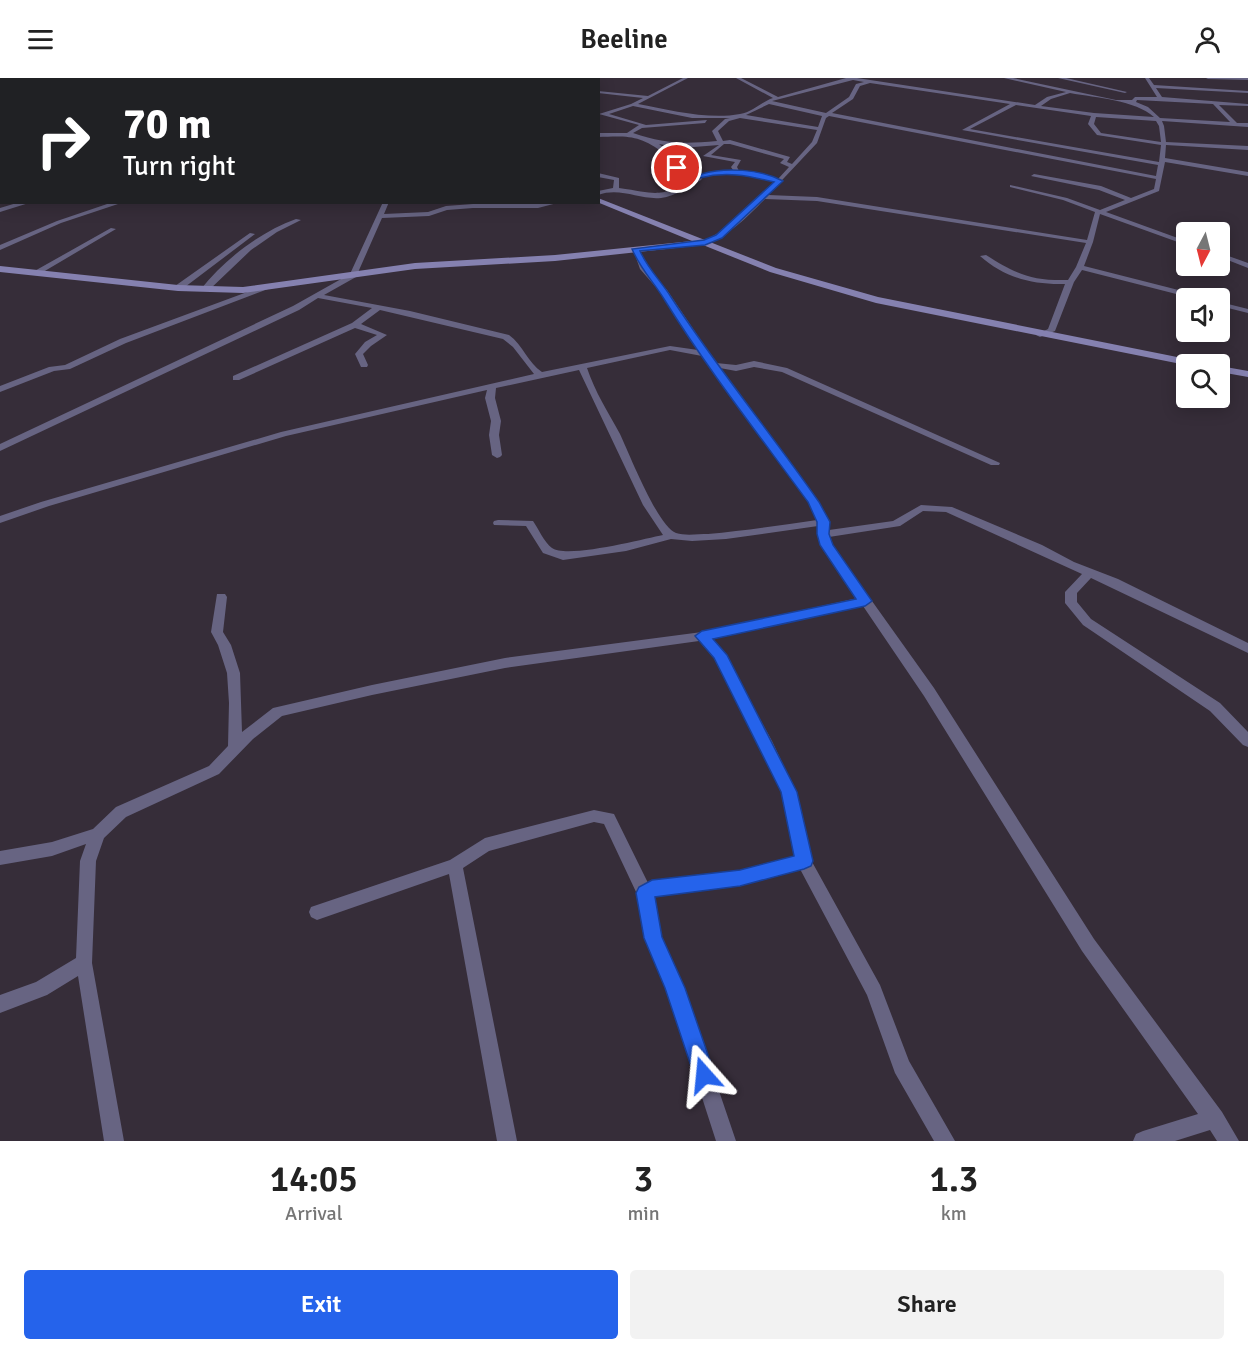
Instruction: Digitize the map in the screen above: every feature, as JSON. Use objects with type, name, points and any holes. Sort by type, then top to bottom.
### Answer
[{"type":"main road","points":[[600,201],[772,270],[876,300],[1176,360]]},
{"type":"main road","points":[[0,268],[178,288],[264,288],[415,266],[705,242]]},
{"type":"main road","points":[[1230,371],[1248,374]]},
{"type":"street","points":[[601,115],[633,105],[686,78]]},
{"type":"street","points":[[738,78],[777,98]]},
{"type":"street","points":[[705,242],[719,236],[745,215],[779,181],[815,142],[827,114],[850,98],[858,86],[870,81],[890,78]]},
{"type":"street","points":[[1006,78],[1070,93],[1135,102],[1163,99],[1248,105]]},
{"type":"street","points":[[1060,78],[1125,92]]},
{"type":"street","points":[[1147,78],[1158,97],[1163,99]]},
{"type":"street","points":[[1208,78],[1248,79]]},
{"type":"street","points":[[740,116],[777,98],[850,79],[1094,115],[1248,125]]},
{"type":"street","points":[[1049,87],[1071,79]]},
{"type":"street","points":[[1097,213],[1154,192],[1163,162],[1164,128],[1161,120],[1135,102],[1119,82]]},
{"type":"street","points":[[1153,86],[1248,92]]},
{"type":"street","points":[[600,92],[649,97]]},
{"type":"street","points":[[1035,107],[1049,98],[1070,93]]},
{"type":"street","points":[[768,102],[779,107]]},
{"type":"street","points":[[951,136],[1015,103]]},
{"type":"street","points":[[1214,103],[1234,124]]},
{"type":"street","points":[[633,105],[692,116],[723,118]]},
{"type":"street","points":[[761,107],[779,107],[827,114],[951,136],[1158,178]]},
{"type":"street","points":[[601,115],[644,127],[678,126],[740,116],[820,129]]},
{"type":"street","points":[[1094,115],[1091,124],[1099,134],[1163,143],[1248,148]]},
{"type":"street","points":[[721,142],[714,135],[714,131],[723,118]]},
{"type":"street","points":[[630,134],[644,127]]},
{"type":"street","points":[[965,130],[1248,174]]},
{"type":"street","points":[[600,135],[630,134],[651,141],[681,146],[730,142],[788,158],[783,163],[792,166]]},
{"type":"street","points":[[651,141],[668,153],[666,163],[692,169],[700,176]]},
{"type":"street","points":[[721,142],[722,145],[706,156],[739,161],[734,167],[737,172]]},
{"type":"street","points":[[600,193],[616,189],[645,196],[663,196],[699,179],[700,176],[720,171],[737,172],[779,181]]},
{"type":"street","points":[[600,175],[617,179],[616,189]]},
{"type":"street","points":[[1034,176],[1101,188],[1130,200]]},
{"type":"street","points":[[1012,186],[1047,193],[1087,206],[1097,213],[1134,222],[1176,239]]},
{"type":"street","points":[[761,197],[788,196],[827,201],[1090,242]]},
{"type":"street","points":[[0,210],[22,204]]},
{"type":"street","points":[[0,248],[59,222],[115,204]]},
{"type":"street","points":[[0,448],[318,296],[353,275],[385,204]]},
{"type":"street","points":[[380,216],[429,214],[446,208],[473,206],[548,204]]},
{"type":"street","points":[[1040,334],[1051,331],[1070,282],[1080,267],[1090,242],[1097,213]]},
{"type":"street","points":[[205,289],[247,251],[281,226],[298,220]]},
{"type":"street","points":[[35,273],[113,229]]},
{"type":"street","points":[[178,288],[252,234]]},
{"type":"street","points":[[636,249],[644,269],[664,292],[692,336],[711,359],[720,376],[813,502],[827,545],[929,692],[1088,945],[1229,1141]]},
{"type":"street","points":[[984,256],[1018,278],[1046,283],[1070,282]]},
{"type":"street","points":[[1230,259],[1248,266]]},
{"type":"street","points":[[1080,267],[1176,292]]},
{"type":"street","points":[[0,389],[52,369],[67,367],[123,341],[264,288]]},
{"type":"street","points":[[318,296],[410,313],[506,337],[514,342],[520,354],[541,375]]},
{"type":"street","points":[[1230,306],[1248,311]]},
{"type":"street","points":[[236,378],[355,325],[378,308]]},
{"type":"street","points":[[355,325],[382,335],[368,344],[359,354],[364,365]]},
{"type":"street","points":[[0,520],[45,504],[284,434],[670,348],[692,336]]},
{"type":"street","points":[[670,348],[736,368],[754,364],[784,370],[995,463]]},
{"type":"street","points":[[582,367],[591,394],[614,432],[653,513],[664,531],[671,536]]},
{"type":"street","points":[[492,388],[490,398],[496,421],[494,435],[496,455]]},
{"type":"street","points":[[498,523],[529,523],[547,550],[563,556],[626,547],[671,536],[692,538],[896,524],[921,508],[938,507],[959,513],[1248,648]]},
{"type":"street","points":[[1090,573],[1071,591],[1071,603],[1087,622],[1215,706],[1248,741]]},
{"type":"street","points":[[221,597],[217,632],[228,652],[237,698],[236,748]]},
{"type":"street","points":[[0,858],[52,849],[98,834],[121,812],[214,770],[278,712],[505,663],[702,636],[865,601]]},
{"type":"street","points":[[702,636],[719,655],[789,792],[804,861],[874,991],[902,1066],[945,1141]]},
{"type":"street","points":[[317,912],[455,865],[485,845],[594,816],[609,819],[645,893],[653,938],[675,988],[726,1141]]},
{"type":"street","points":[[98,834],[88,861],[84,963],[114,1141]]},
{"type":"street","points":[[645,893],[652,889],[740,878],[804,861]]},
{"type":"street","points":[[455,865],[507,1141]]},
{"type":"street","points":[[0,1004],[40,989],[84,963]]},
{"type":"street","points":[[1143,1141],[1215,1119]]},
{"type":"route","points":[[677,168],[692,169],[700,176],[718,171],[737,172],[760,175],[779,181],[745,215],[719,236],[705,242],[636,249],[644,269],[664,292],[692,336],[715,365],[720,376],[813,502],[824,522],[823,534],[827,545],[865,601],[702,636],[716,648],[789,792],[804,861],[740,878],[652,889],[645,893],[653,938],[675,988],[704,1075]]}]
